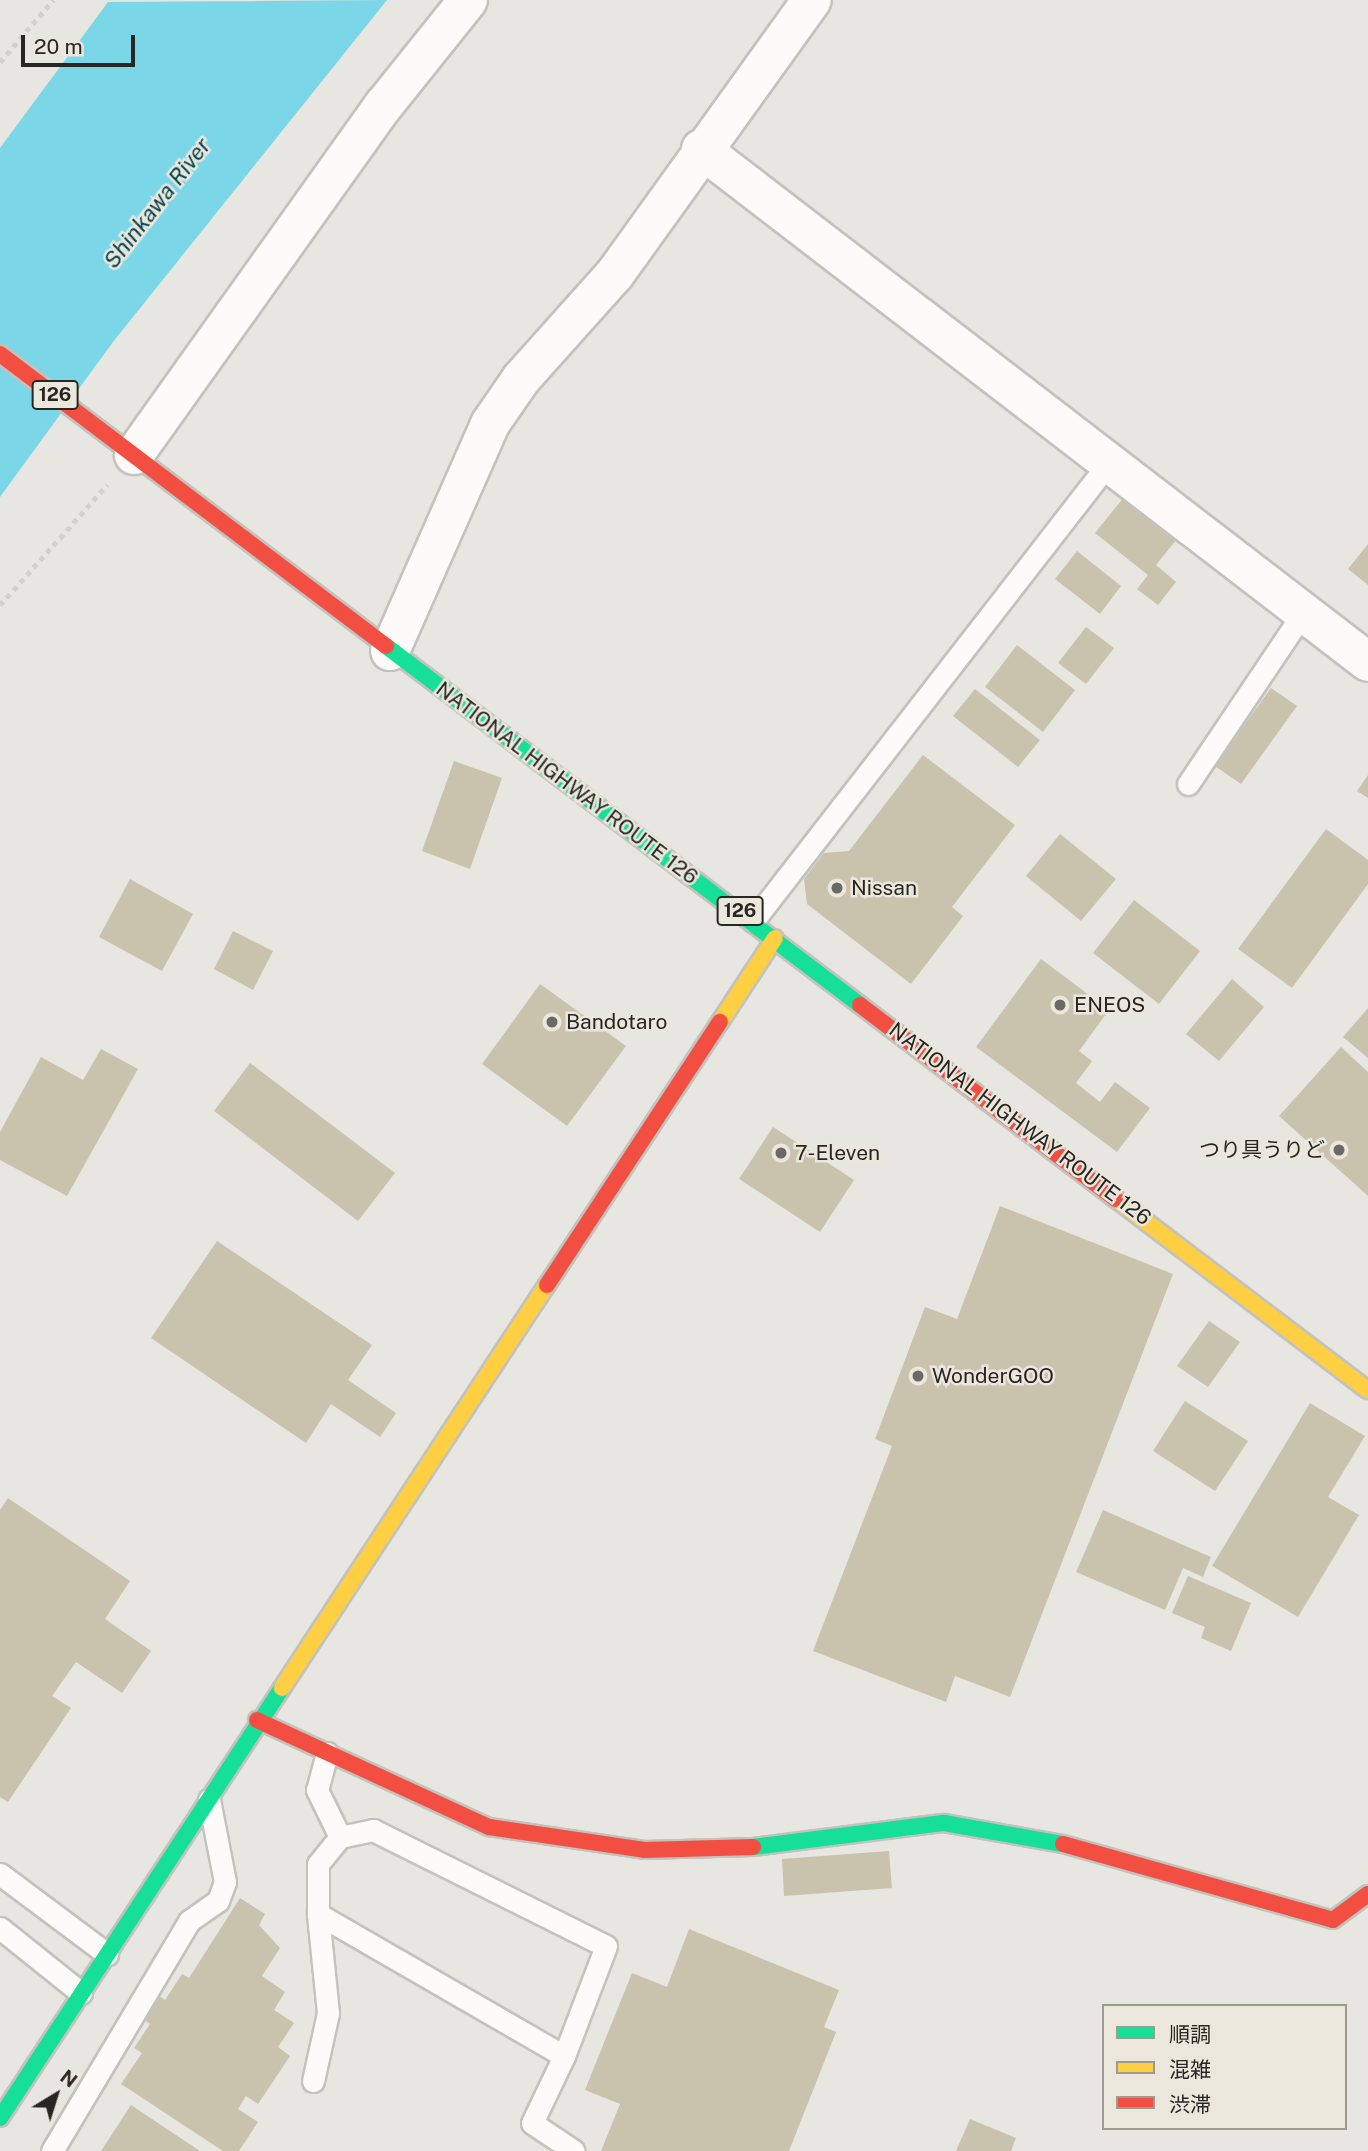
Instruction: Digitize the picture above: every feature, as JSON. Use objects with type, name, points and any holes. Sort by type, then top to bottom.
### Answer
[{"type":"main road","name":"NATIONAL HIGHWAY ROUTE 126","points":[[0,354],[390,651],[754,921],[1368,1390]]},
{"type":"main road","points":[[0,2119],[257,1720],[775,937]]},
{"type":"main road","points":[[257,1720],[489,1827],[644,1850],[713,1852],[944,1823],[1020,1832],[1215,1882],[1333,1920],[1368,1894]]},
{"type":"street","points":[[121,446],[468,0]]},
{"type":"street","points":[[390,651],[490,424],[521,379],[615,274],[701,149],[812,0]]},
{"type":"street","points":[[701,149],[1107,466],[1368,662]]},
{"type":"lane","points":[[754,921],[1107,466]]},
{"type":"lane","points":[[1188,784],[1303,613]]},
{"type":"lane","points":[[327,1753],[317,1790],[340,1837]]},
{"type":"lane","points":[[52,2151],[189,1921],[218,1901],[225,1882],[208,1795]]},
{"type":"lane","points":[[313,2081],[328,2013],[318,1914],[318,1864],[340,1837],[373,1830],[606,1946],[564,2056],[532,2123],[574,2151]]},
{"type":"lane","points":[[0,1874],[107,1954]]},
{"type":"lane","points":[[318,1914],[564,2056]]},
{"type":"lane","points":[[0,1928],[81,1993]]},
{"type":"path","points":[[0,62],[53,0]]},
{"type":"path","points":[[0,605],[121,446]]},
{"type":"water","name":"Shinkawa River","points":[[387,0],[113,342],[0,497],[0,148],[108,2]]},
{"type":"building","points":[[1124,497],[1177,539],[1156,565],[1176,582],[1158,605],[1137,589],[1148,575],[1095,533]]},
{"type":"building","points":[[1368,544],[1368,585],[1348,569]]},
{"type":"building","points":[[1077,551],[1121,586],[1100,614],[1055,579]]},
{"type":"building","points":[[1086,627],[1114,648],[1086,684],[1058,663]]},
{"type":"building","points":[[1017,645],[1075,690],[1043,732],[985,687]]},
{"type":"building","points":[[1271,688],[1297,706],[1241,784],[1215,766]]},
{"type":"building","points":[[975,689],[1040,740],[1018,767],[953,716]]},
{"type":"building","points":[[923,755],[1015,825],[952,907],[963,916],[911,984],[807,904],[804,879],[824,853],[849,851]]},
{"type":"building","points":[[454,761],[502,778],[470,869],[422,851]]},
{"type":"building","points":[[1368,775],[1368,798],[1357,791]]},
{"type":"building","points":[[1326,829],[1368,860],[1368,884],[1292,988],[1238,949]]},
{"type":"building","points":[[1060,834],[1116,879],[1081,921],[1026,876]]},
{"type":"building","points":[[130,879],[193,914],[162,971],[99,937]]},
{"type":"building","points":[[1134,900],[1200,951],[1159,1004],[1093,953]]},
{"type":"building","points":[[233,931],[273,951],[253,990],[214,969]]},
{"type":"building","points":[[1041,959],[1109,1010],[1079,1051],[1092,1061],[1076,1083],[1100,1102],[1115,1082],[1150,1108],[1117,1152],[976,1047]]},
{"type":"building","points":[[1232,979],[1264,1007],[1219,1061],[1186,1034]]},
{"type":"building","points":[[540,984],[626,1046],[567,1126],[482,1064]]},
{"type":"building","points":[[1368,1008],[1368,1058],[1343,1037]]},
{"type":"building","points":[[1341,1047],[1368,1072],[1368,1196],[1279,1116]]},
{"type":"building","points":[[101,1049],[138,1069],[67,1196],[0,1160],[0,1132],[41,1057],[83,1080]]},
{"type":"building","points":[[250,1063],[395,1173],[358,1221],[214,1111]]},
{"type":"building","points":[[773,1127],[854,1180],[820,1232],[739,1179]]},
{"type":"building","points":[[1000,1206],[1173,1274],[1010,1697],[955,1676],[946,1702],[813,1651],[892,1446],[875,1439],[925,1307],[957,1319]]},
{"type":"building","points":[[217,1241],[372,1345],[348,1380],[396,1413],[380,1437],[331,1404],[306,1443],[151,1338]]},
{"type":"building","points":[[1209,1321],[1240,1342],[1208,1387],[1177,1366]]},
{"type":"building","points":[[1185,1401],[1248,1441],[1215,1491],[1153,1451]]},
{"type":"building","points":[[1310,1403],[1365,1436],[1328,1497],[1359,1515],[1298,1617],[1212,1566]]},
{"type":"building","points":[[8,1498],[130,1581],[105,1619],[151,1651],[122,1693],[76,1662],[52,1696],[71,1708],[8,1802],[0,1797],[0,1510]]},
{"type":"building","points":[[1103,1510],[1211,1557],[1203,1577],[1183,1568],[1165,1610],[1076,1572]]},
{"type":"building","points":[[1188,1576],[1251,1603],[1231,1651],[1201,1638],[1205,1627],[1172,1613]]},
{"type":"building","points":[[889,1851],[892,1888],[784,1896],[782,1859]]},
{"type":"building","points":[[240,1898],[265,1914],[259,1925],[280,1948],[262,1976],[285,1992],[274,2010],[294,2023],[278,2047],[290,2056],[258,2104],[246,2096],[238,2109],[258,2122],[239,2151],[223,2151],[121,2084],[142,2053],[134,2048],[150,2024],[139,2016],[155,1993],[165,2000],[182,1974],[189,1978]]},
{"type":"building","points":[[689,1929],[839,1990],[824,2027],[836,2032],[789,2151],[601,2151],[620,2104],[585,2090],[632,1973],[667,1987]]},
{"type":"building","points":[[131,2105],[200,2151],[101,2151]]},
{"type":"building","points":[[970,2119],[1016,2138],[1011,2151],[956,2151]]},
{"type":"traffic: fast","points":[[386,646],[860,1005]]},
{"type":"traffic: fast","points":[[0,2118],[282,1688]]},
{"type":"traffic: fast","points":[[753,1847],[944,1823],[1063,1844]]},
{"type":"traffic: slow","points":[[720,1022],[775,938]]},
{"type":"traffic: slow","points":[[1116,1199],[1368,1390]]},
{"type":"traffic: slow","points":[[282,1688],[547,1285]]},
{"type":"traffic: jam","points":[[0,354],[386,646]]},
{"type":"traffic: jam","points":[[860,1005],[1116,1199]]},
{"type":"traffic: jam","points":[[547,1285],[720,1022]]},
{"type":"traffic: jam","points":[[257,1720],[489,1827],[644,1850],[753,1847]]},
{"type":"traffic: jam","points":[[1063,1844],[1333,1920],[1368,1894]]},
{"type":"place","name":"Nissan","points":[[837,888]]},
{"type":"place","name":"ENEOS","points":[[1060,1005]]},
{"type":"place","name":"Bandotaro","points":[[552,1022]]},
{"type":"place","name":"つり具うりど","points":[[1339,1150]]},
{"type":"place","name":"7-Eleven","points":[[781,1153]]},
{"type":"place","name":"WonderGOO","points":[[918,1376]]}]
